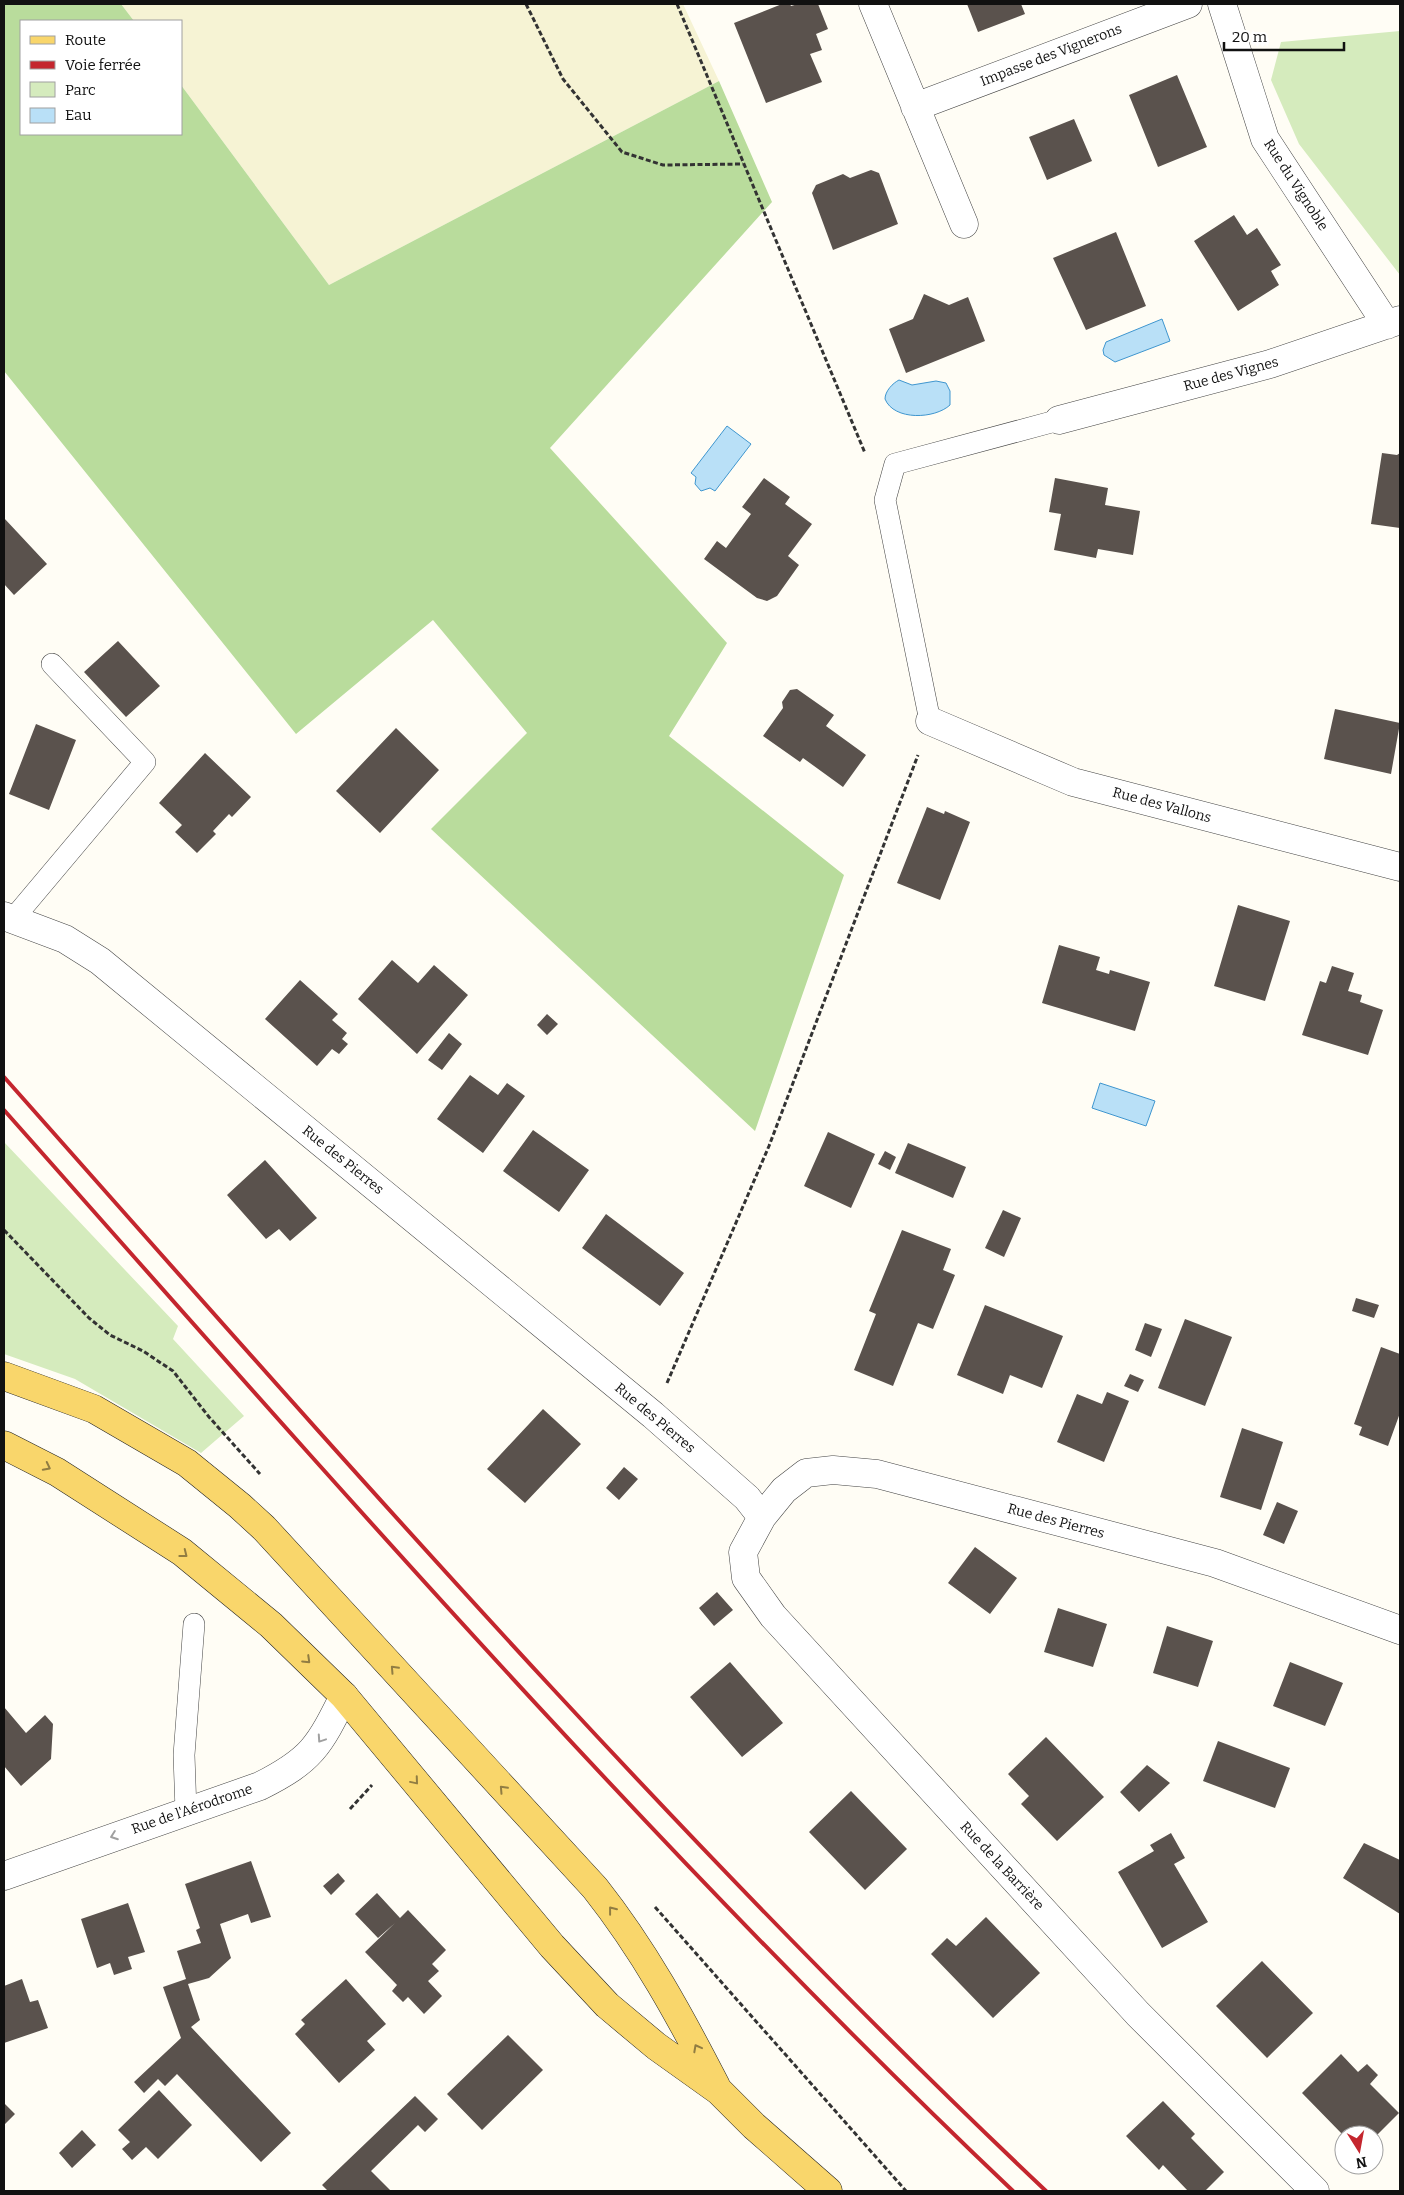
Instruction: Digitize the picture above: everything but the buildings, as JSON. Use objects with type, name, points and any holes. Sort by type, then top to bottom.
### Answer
[{"type":"main road","points":[[4,1376],[94,1408],[142,1435],[186,1463],[264,1528],[595,1888],[638,1945],[669,1996],[719,2091]]},
{"type":"main road","points":[[4,1445],[57,1472],[182,1552],[271,1625],[344,1696],[552,1946],[608,2004],[656,2046],[719,2091],[754,2126],[828,2191]]},
{"type":"street","points":[[873,4],[964,224]]},
{"type":"street","name":"Impasse des Vignerons","points":[[914,107],[1188,4]]},
{"type":"street","name":"Rue du Vignoble","points":[[1222,4],[1265,139],[1394,323]]},
{"type":"street","name":"Rue des Vignes","points":[[1058,420],[1270,364],[1394,323]]},
{"type":"street","name":"Rue des Vallons","points":[[930,722],[1073,782],[1400,867]]},
{"type":"street","name":"Rue des Pierres","points":[[8,917],[65,940],[100,961],[653,1414],[747,1498],[762,1517],[784,1490],[806,1473],[833,1470],[877,1474],[1215,1563],[1400,1630]]},
{"type":"street","name":"Rue de la Barrière","points":[[762,1517],[743,1552],[746,1578],[772,1616],[1138,2014],[1315,2191]]},
{"type":"street","name":"Rue de l'Aérodrome","points":[[4,1876],[260,1786],[298,1764],[322,1740],[344,1696]]},
{"type":"lane","points":[[930,722],[885,500],[895,464],[1058,420]]},
{"type":"lane","points":[[8,917],[145,762],[52,664]]},
{"type":"lane","points":[[186,1811],[184,1755],[194,1624]]},
{"type":"path","points":[[526,4],[563,79],[622,152],[664,165],[743,164]]},
{"type":"path","points":[[678,4],[743,164],[869,462],[890,482]]},
{"type":"path","points":[[653,1414],[770,1146],[930,722]]},
{"type":"path","points":[[350,1809],[373,1784]]},
{"type":"shaded area","points":[[121,4],[683,4],[719,81],[329,285],[182,86],[182,20],[133,20]]},
{"type":"green space","points":[[4,4],[121,4],[133,20],[20,20],[20,135],[182,135],[182,86],[329,285],[719,81],[772,202],[550,448],[727,643],[669,736],[844,875],[755,1131],[431,829],[527,733],[433,620],[296,734],[4,371]]},
{"type":"green space","points":[[1400,31],[1400,275],[1299,144],[1271,80],[1281,42]]},
{"type":"green space","points":[[4,1142],[178,1326],[173,1339],[244,1416],[201,1453],[75,1379],[4,1354]]},
{"type":"water","points":[[1162,319],[1170,341],[1115,362],[1104,355],[1103,350],[1106,342]]},
{"type":"water","points":[[899,380],[912,385],[936,381],[946,383],[950,391],[950,405],[943,410],[925,415],[915,416],[897,411],[885,399],[886,393]]},
{"type":"water","points":[[727,426],[751,444],[715,491],[710,488],[701,491],[695,484],[696,477],[691,473]]},
{"type":"water","points":[[1100,1083],[1155,1101],[1146,1126],[1092,1108]]},
{"type":"railway","points":[[4,1077],[384,1504],[643,1785],[774,1923],[1046,2191]]},
{"type":"railway","points":[[4,1110],[373,1525],[623,1797],[751,1931],[1013,2191]]}]
